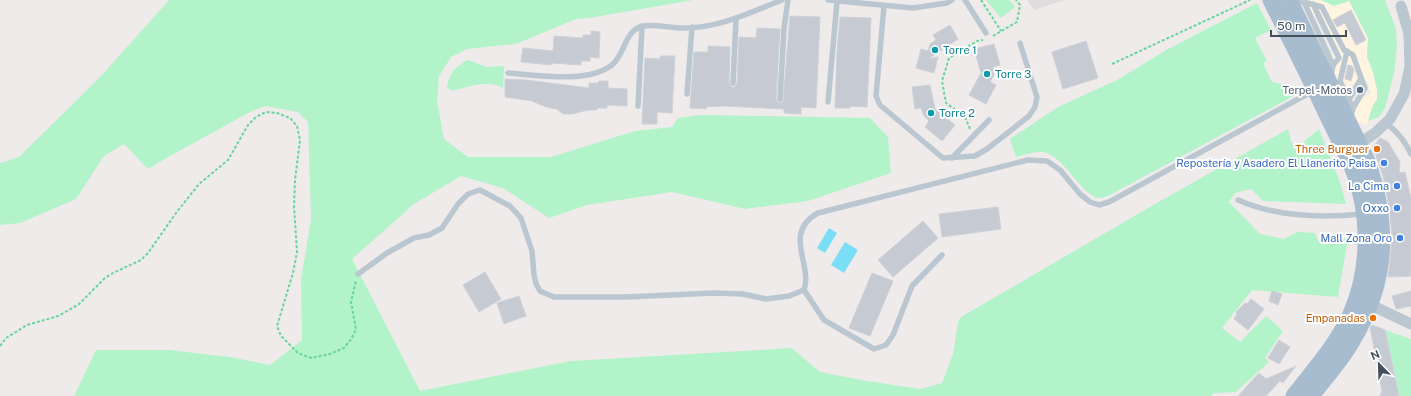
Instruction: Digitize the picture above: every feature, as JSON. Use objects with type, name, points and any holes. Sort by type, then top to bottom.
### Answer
[{"type":"main road","points":[[1271,0],[1292,7],[1323,86],[1352,167],[1359,188],[1366,222],[1365,256],[1361,284],[1351,313],[1332,348],[1294,396]]},
{"type":"main road","points":[[1311,396],[1343,356],[1371,305],[1382,257],[1382,220],[1375,182],[1359,144],[1351,116],[1323,86]]},
{"type":"street","points":[[1359,144],[1375,133],[1390,119],[1404,94],[1410,67],[1409,34],[1400,3]]},
{"type":"street","points":[[1371,305],[1411,324]]},
{"type":"lane","points":[[508,73],[575,77],[595,73],[613,64],[632,32],[642,26],[684,28],[724,23],[736,20],[782,0]]},
{"type":"lane","points":[[780,99],[784,28],[788,0]]},
{"type":"lane","points":[[828,0],[913,8],[947,4],[952,0]]},
{"type":"lane","points":[[965,0],[986,33]]},
{"type":"lane","points":[[828,102],[837,2]]},
{"type":"lane","points":[[358,274],[388,253],[414,238],[430,235],[442,228],[458,204],[468,194],[480,190],[510,206],[521,218],[532,251],[536,284],[540,291],[554,297],[626,298],[743,294],[766,299],[789,296],[804,290],[807,283],[800,244],[801,232],[810,218],[818,213],[1028,160],[1047,161],[1060,170],[1080,194],[1090,202],[1099,205],[1109,202],[1323,86],[1333,65],[1339,58],[1313,4]]},
{"type":"lane","points":[[1333,65],[1292,7],[1313,4],[1322,7],[1344,50],[1353,55],[1365,88],[1351,116]]},
{"type":"lane","points":[[884,6],[876,96],[880,105],[943,158],[975,156],[987,149],[1029,116],[1035,107],[1037,97],[1020,43]]},
{"type":"lane","points":[[734,83],[736,20]]},
{"type":"lane","points":[[638,106],[642,26]]},
{"type":"lane","points":[[687,94],[692,27]]},
{"type":"lane","points":[[1347,51],[1340,81],[1349,100],[1351,116]]},
{"type":"lane","points":[[1349,100],[1361,78]]},
{"type":"lane","points":[[952,158],[989,120]]},
{"type":"lane","points":[[1386,123],[1396,130],[1411,154]]},
{"type":"lane","points":[[1238,200],[1252,206],[1275,212],[1305,215],[1364,214]]},
{"type":"lane","points":[[804,290],[824,320],[874,349],[886,345],[893,335],[912,286],[942,255]]},
{"type":"path","points":[[981,0],[1002,32]]},
{"type":"path","points":[[975,134],[968,126],[965,117],[946,103],[942,81],[949,58],[977,41],[988,39],[1017,22],[1020,5],[1016,0]]},
{"type":"path","points":[[1112,64],[1250,0]]},
{"type":"path","points":[[0,346],[6,338],[27,325],[67,312],[79,304],[105,278],[141,260],[148,253],[176,213],[199,184],[228,160],[248,124],[256,117],[266,112],[277,113],[290,118],[297,126],[300,140],[295,180],[294,206],[297,252],[293,273],[277,326],[281,336],[298,353],[311,358],[330,354],[344,348],[352,338],[356,329],[351,302],[358,274]]},
{"type":"shaded area","points":[[1027,0],[1065,0],[1034,10]]},
{"type":"shaded area","points":[[1302,0],[1321,0],[1334,6],[1349,1],[1368,38],[1367,57],[1373,72],[1377,89],[1377,100],[1373,105],[1367,126],[1358,122],[1302,4]],"holes":[[[1351,10],[1366,40],[1356,45],[1345,23],[1341,24],[1338,17]],[[1320,13],[1339,52],[1328,57],[1310,18]],[[1343,64],[1354,67],[1350,80],[1339,77]],[[1366,79],[1371,94],[1354,101],[1348,86]]]},
{"type":"green space","points":[[169,0],[693,0],[576,19],[516,44],[467,49],[451,57],[439,76],[437,101],[444,139],[468,157],[551,157],[635,131],[672,127],[678,118],[701,115],[870,118],[888,137],[891,173],[808,201],[745,209],[672,192],[587,205],[549,218],[503,188],[461,176],[414,204],[352,259],[420,391],[571,361],[792,348],[820,372],[920,389],[942,383],[953,354],[958,322],[961,317],[1155,204],[1288,129],[1294,150],[1319,129],[1340,182],[1346,204],[1263,201],[1251,189],[1235,193],[1229,202],[1260,234],[1284,239],[1297,232],[1315,233],[1318,241],[1348,238],[1338,297],[1252,290],[1222,328],[1240,342],[1266,316],[1283,331],[1265,358],[1269,362],[1236,392],[1214,393],[1211,396],[74,396],[96,350],[169,350],[230,357],[270,365],[302,340],[301,280],[311,219],[308,122],[298,112],[265,106],[248,113],[148,169],[124,144],[104,156],[76,199],[20,223],[0,225],[0,163],[19,157],[102,75]]},
{"type":"green space","points":[[986,0],[1009,0],[1015,7],[1001,18]]},
{"type":"green space","points":[[1321,0],[1385,0],[1396,29],[1397,47],[1394,73],[1385,108],[1379,117],[1368,121],[1373,105],[1377,100],[1377,89],[1373,72],[1367,57],[1368,38],[1349,1],[1334,6]]},
{"type":"green space","points":[[1257,3],[1271,30],[1255,38],[1267,61],[1263,63],[1272,82],[1296,87],[1299,93],[1108,196],[1099,198],[1087,192],[1061,163],[1047,153],[1035,152],[1016,157],[1010,139],[1058,107],[1117,80],[1168,49]]},
{"type":"green space","points":[[468,60],[487,67],[504,66],[503,88],[498,85],[485,84],[452,91],[447,88],[453,71]]},
{"type":"green space","points":[[1385,330],[1411,339],[1411,396],[1397,396],[1399,394]]},
{"type":"water","points":[[829,228],[837,233],[825,253],[817,248]]},
{"type":"water","points":[[845,242],[858,250],[844,273],[831,265]]},
{"type":"building","points":[[1351,10],[1366,40],[1356,45],[1345,23],[1337,27],[1333,20]]},
{"type":"building","points":[[790,16],[820,17],[816,108],[801,107],[801,114],[784,113],[784,109],[723,106],[706,107],[706,109],[690,108],[694,52],[708,52],[708,46],[730,47],[729,83],[731,87],[735,87],[737,83],[739,37],[756,38],[757,28],[780,29],[776,99],[778,103],[783,102]]},
{"type":"building","points":[[840,17],[871,18],[867,107],[850,106],[850,108],[835,108]]},
{"type":"building","name":"Torre 1","points":[[950,25],[958,39],[928,59],[938,57],[934,73],[916,68],[921,49],[928,51],[930,44],[936,40],[933,35]]},
{"type":"building","points":[[591,31],[600,32],[599,58],[590,57],[590,61],[581,61],[581,65],[551,63],[551,65],[521,62],[523,48],[553,51],[554,36],[583,38],[583,35],[591,35]]},
{"type":"building","points":[[1086,41],[1098,78],[1063,89],[1052,52]]},
{"type":"building","name":"Torre 3","points":[[994,44],[1000,65],[993,67],[994,75],[990,82],[996,85],[986,104],[969,95],[981,73],[974,49]]},
{"type":"building","points":[[660,56],[675,56],[672,113],[657,112],[657,124],[642,124],[645,58],[660,59]]},
{"type":"building","points":[[1348,65],[1352,66],[1354,70],[1351,81],[1345,79]]},
{"type":"building","points":[[505,79],[526,80],[589,88],[589,83],[608,81],[608,88],[627,89],[627,106],[607,105],[607,108],[597,108],[597,110],[563,114],[557,109],[546,107],[532,101],[505,97]]},
{"type":"building","name":"Torre 2","points":[[930,85],[935,109],[955,125],[942,141],[925,127],[929,121],[924,116],[921,108],[915,109],[912,87]]},
{"type":"building","points":[[1380,138],[1388,142],[1400,162],[1399,173],[1405,172],[1411,199],[1411,276],[1388,277],[1392,237],[1390,212],[1383,176],[1373,147]]},
{"type":"building","points":[[998,207],[1001,229],[942,237],[939,214]]},
{"type":"building","points":[[923,221],[938,238],[893,277],[878,260]]},
{"type":"building","points":[[485,272],[501,299],[479,312],[463,285]]},
{"type":"building","points":[[872,273],[893,281],[870,336],[849,328]]},
{"type":"building","points":[[1272,291],[1282,294],[1278,305],[1269,301]]},
{"type":"building","points":[[1411,291],[1411,306],[1396,309],[1392,296]]},
{"type":"building","points":[[519,296],[526,316],[504,324],[497,303]]},
{"type":"building","points":[[1251,299],[1264,309],[1248,330],[1234,319],[1237,314],[1236,312]]},
{"type":"building","points":[[1372,325],[1385,330],[1399,396],[1380,396],[1382,391],[1370,327]]},
{"type":"building","points":[[1279,340],[1290,347],[1279,364],[1268,358]]},
{"type":"building","points":[[1296,366],[1283,383],[1280,381],[1266,396],[1238,396],[1259,373],[1266,379]]},
{"type":"place","name":"Torre 1","points":[[935,50]]},
{"type":"place","name":"Torre 3","points":[[987,74]]},
{"type":"place","name":"Terpel -Motos","points":[[1360,90]]},
{"type":"place","name":"Torre 2","points":[[931,113]]},
{"type":"place","name":"Three Burguer","points":[[1377,149]]},
{"type":"place","name":"Repostería y Asadero El Llanerito Paisa","points":[[1384,163]]},
{"type":"place","name":"La Cima","points":[[1397,186]]},
{"type":"place","name":"Oxxo","points":[[1397,208]]},
{"type":"place","name":"Mall Zona Oro","points":[[1400,238]]},
{"type":"place","name":"Empanadas","points":[[1373,318]]}]
